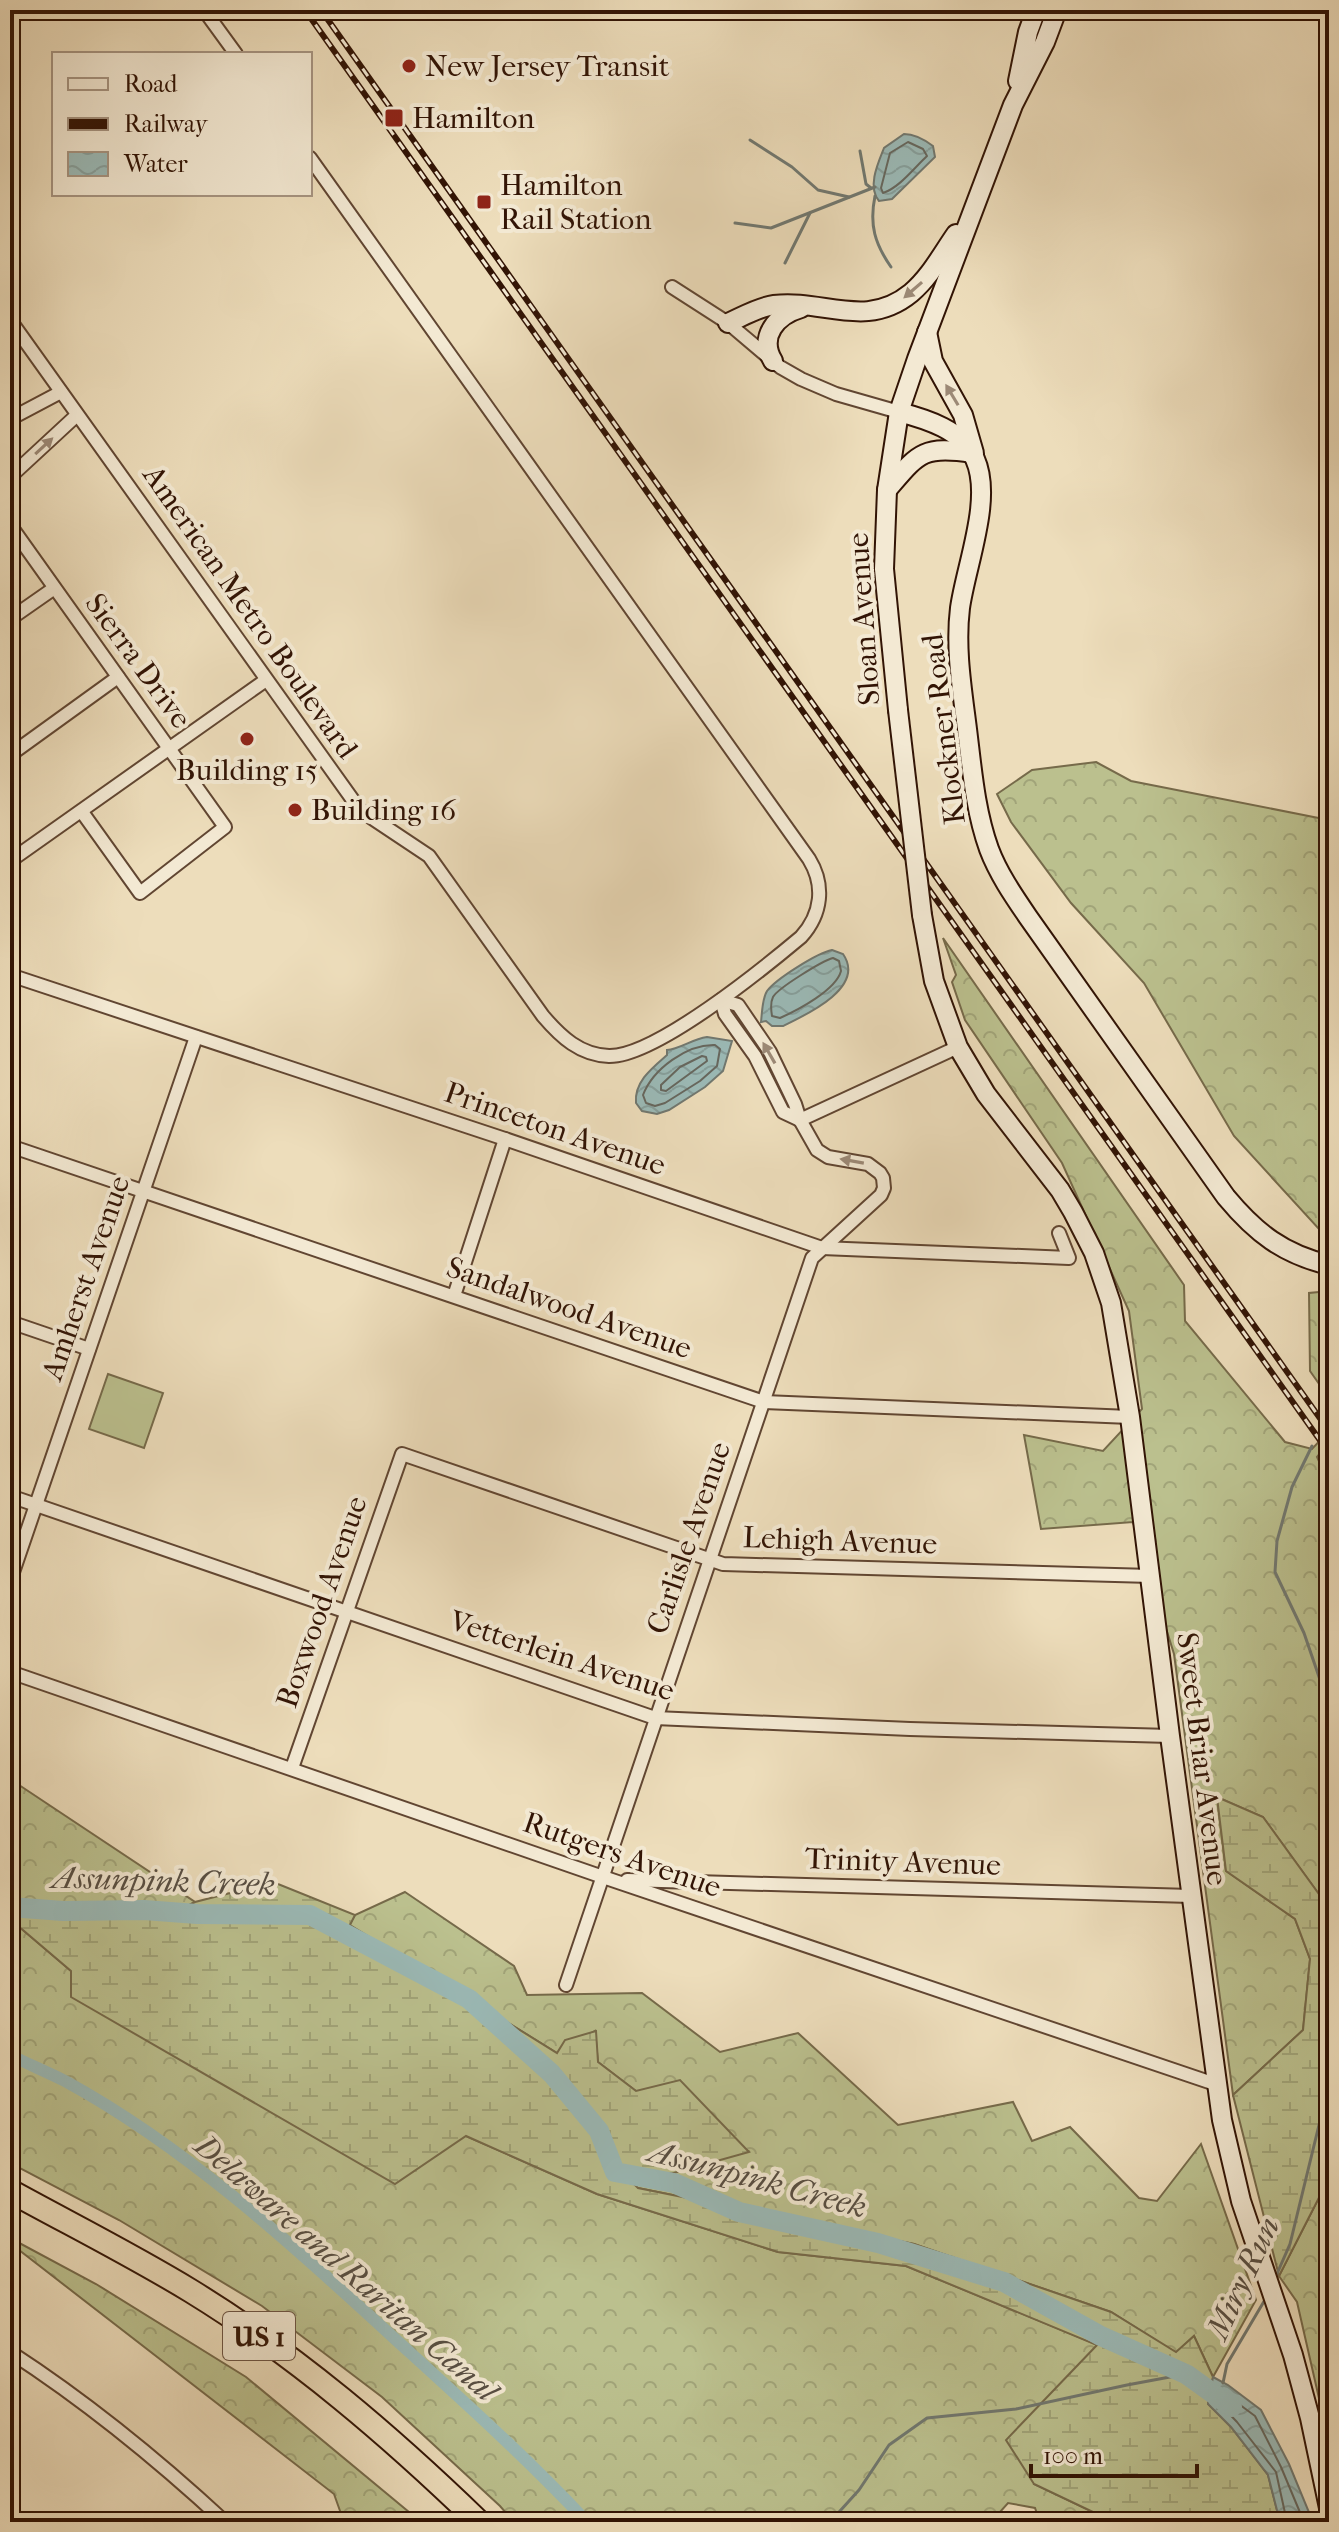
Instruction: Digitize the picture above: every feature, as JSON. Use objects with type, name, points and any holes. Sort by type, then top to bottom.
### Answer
[{"type":"highway","name":"US 1","points":[[10,2191],[190,2291],[267,2341],[393,2440],[479,2522]]},
{"type":"highway","name":"US 1","points":[[10,2208],[182,2304],[259,2355],[353,2426],[457,2522]]},
{"type":"main road","name":"Sloan Avenue","points":[[1013,105],[1028,32],[1036,10]]},
{"type":"main road","name":"Sloan Avenue","points":[[958,1047],[934,981],[924,932],[884,569],[887,490],[899,412],[927,332],[1013,105],[1045,42],[1057,10]]},
{"type":"main road","points":[[728,323],[770,305],[863,312],[878,310],[901,300],[929,274],[975,205]]},
{"type":"main road","points":[[773,361],[768,341],[773,325],[786,313],[808,307]]},
{"type":"main road","name":"Klockner Road","points":[[927,332],[936,368],[966,421],[980,486],[979,510],[964,583],[958,635],[975,791],[982,827],[993,859],[1009,890],[1240,1214],[1256,1231],[1278,1245],[1294,1254],[1329,1265]]},
{"type":"main road","points":[[899,412],[941,427],[974,456]]},
{"type":"main road","points":[[887,490],[911,462],[923,454],[943,450],[974,456]]},
{"type":"main road","name":"Sweet Briar Avenue","points":[[958,1047],[986,1094],[1060,1190],[1087,1237],[1111,1303],[1130,1417],[1191,1896],[1230,2160],[1310,2418],[1329,2508]]},
{"type":"street","points":[[204,10],[235,52]]},
{"type":"street","name":"American Metro Boulevard","points":[[10,320],[360,810],[418,846],[432,859],[543,1016],[567,1042],[595,1054],[615,1056],[645,1048],[721,1000],[796,942],[811,925],[817,911],[820,895],[813,866],[312,161]]},
{"type":"street","points":[[672,287],[728,323],[773,361],[812,385],[899,412]]},
{"type":"street","points":[[10,419],[61,392]]},
{"type":"street","points":[[10,477],[77,415]]},
{"type":"street","name":"Sierra Drive","points":[[10,525],[225,827],[140,893],[82,812]]},
{"type":"street","points":[[10,619],[53,589]]},
{"type":"street","points":[[10,755],[118,677]]},
{"type":"street","points":[[10,861],[266,680]]},
{"type":"street","name":"Princeton Avenue","points":[[10,975],[822,1248],[1069,1258],[1059,1233]]},
{"type":"street","points":[[721,1000],[725,1014],[755,1056],[783,1112],[800,1120],[811,1142],[822,1154],[868,1164],[880,1173],[884,1182],[881,1195],[822,1248]]},
{"type":"street","name":"Amherst Avenue","points":[[10,1581],[196,1037]]},
{"type":"street","points":[[800,1120],[958,1047]]},
{"type":"street","points":[[454,1296],[505,1139]]},
{"type":"street","name":"Sandalwood Avenue","points":[[10,1146],[764,1402],[1130,1417]]},
{"type":"street","name":"Carlisle Avenue","points":[[566,1985],[608,1878],[655,1718],[812,1258],[822,1248]]},
{"type":"street","points":[[10,1322],[89,1349]]},
{"type":"street","name":"Lehigh Avenue","points":[[402,1454],[723,1564],[1151,1576]]},
{"type":"street","name":"Boxwood Avenue","points":[[292,1768],[402,1454]]},
{"type":"street","name":"Vetterlein Avenue","points":[[10,1496],[655,1718],[1170,1736]]},
{"type":"street","name":"Rutgers Avenue","points":[[10,1672],[1218,2085]]},
{"type":"street","name":"Trinity Avenue","points":[[608,1878],[1191,1896]]},
{"type":"street","points":[[11,2355],[82,2401],[225,2522]]},
{"type":"green space","points":[[1096,762],[1131,781],[1329,820],[1329,1240],[1234,1136],[1144,983],[1071,903],[1011,822],[997,794],[1032,770]]},
{"type":"green space","points":[[943,938],[1184,1285],[1185,1321],[1285,1442],[1312,1449],[1329,1431],[1329,1442],[1317,1457],[1329,1483],[1329,1908],[1263,1817],[1217,1797],[1226,1871],[1295,1919],[1310,1959],[1303,2030],[1233,2095],[1174,1654],[1133,1522],[1041,1529],[1024,1435],[1103,1451],[1142,1409],[1129,1311],[1062,1163],[965,1020],[952,982],[956,975]]},
{"type":"green space","points":[[1329,1291],[1329,1398],[1310,1371],[1309,1293]]},
{"type":"green space","points":[[108,1374],[163,1393],[144,1448],[89,1429]]},
{"type":"green space","points":[[10,1779],[195,1902],[167,1917],[120,1919],[74,1902],[10,1903]]},
{"type":"green space","points":[[1217,1797],[1263,1817],[1329,1908],[1329,2178],[1279,2276],[1233,2095],[1303,2030],[1310,1959],[1295,1919],[1226,1871]]},
{"type":"green space","points":[[273,1882],[355,1915],[350,1925],[557,2053],[565,2040],[596,2031],[598,2062],[636,2091],[680,2080],[749,2152],[634,2184],[638,2188],[914,2244],[1111,2312],[1176,2352],[1194,2336],[1213,2377],[1208,2404],[1231,2427],[1268,2475],[1280,2522],[1114,2522],[1034,2484],[1006,2440],[1097,2345],[906,2266],[778,2252],[597,2194],[466,2136],[395,2184],[71,1997],[71,1971],[10,1919],[10,1903],[74,1902],[120,1919],[167,1917],[195,1902]]},
{"type":"green space","points":[[405,1892],[514,1966],[527,1995],[642,1993],[720,2052],[798,2033],[898,2125],[1013,2102],[1032,2141],[1070,2127],[1139,2198],[1157,2201],[1201,2144],[1256,2300],[1213,2377],[1194,2336],[1176,2353],[1111,2312],[914,2244],[638,2188],[632,2184],[748,2151],[636,2091],[598,2062],[595,2031],[557,2053],[349,1925],[355,1915]]},
{"type":"green space","points":[[10,1919],[71,1971],[597,2194],[778,2252],[906,2266],[1098,2345],[1034,2484],[1114,2522],[1040,2522],[1035,2508],[1008,2503],[991,2522],[514,2522],[382,2397],[262,2306],[119,2220],[10,2163]]},
{"type":"green space","points":[[1329,2178],[1329,2442],[1297,2302],[1279,2276]]},
{"type":"green space","points":[[10,2238],[96,2284],[246,2377],[421,2522],[344,2522],[334,2494],[10,2243]]},
{"type":"water","points":[[904,134],[920,138],[933,146],[935,157],[892,199],[879,201],[874,182],[879,161],[884,148]]},
{"type":"water","points":[[832,950],[843,954],[848,966],[841,988],[819,1007],[783,1026],[761,1022],[767,991],[807,961]]},
{"type":"water","points":[[707,1037],[732,1041],[723,1071],[705,1087],[669,1110],[657,1114],[642,1111],[636,1103],[638,1088],[645,1076],[667,1055],[667,1050]]},
{"type":"water","points":[[1213,2377],[1261,2410],[1289,2464],[1313,2522],[1280,2522],[1268,2475],[1231,2427],[1208,2404]]},
{"type":"waterway","points":[[750,140],[792,167],[818,190],[849,197]]},
{"type":"waterway","points":[[860,151],[866,184],[871,188]]},
{"type":"waterway","points":[[735,223],[771,228],[875,187]]},
{"type":"waterway","points":[[875,196],[875,234],[891,267]]},
{"type":"waterway","points":[[785,263],[810,213]]},
{"type":"waterway","name":"Miry Run","points":[[1312,1446],[1292,1487],[1277,1541],[1275,1572],[1304,1633],[1329,1706]]},
{"type":"waterway","name":"Assunpink Creek","points":[[10,1907],[63,1911],[310,1915],[469,1999],[552,2074],[599,2131],[615,2172],[674,2183],[739,2212],[878,2243],[1004,2282],[1099,2335],[1186,2374],[1232,2407]]},
{"type":"waterway","name":"Delaware and Raritan Canal","points":[[10,2055],[110,2107],[237,2199],[468,2405],[587,2522]]},
{"type":"waterway","name":"Miry Run","points":[[1276,2276],[1290,2244],[1329,2084]]},
{"type":"waterway","name":"Miry Run","points":[[1223,2383],[1227,2364],[1266,2298]]},
{"type":"waterway","points":[[830,2522],[859,2490],[889,2445],[927,2418],[1016,2409],[1186,2374]]},
{"type":"railway","points":[[305,10],[1329,1453]]},
{"type":"railway","points":[[321,10],[1329,1431]]},
{"type":"place","name":"New Jersey Transit","points":[[409,66]]},
{"type":"place","name":"Hamilton","points":[[394,118]]},
{"type":"place","name":"Hamilton Rail Station","points":[[484,202]]},
{"type":"place","name":"Building 15","points":[[247,739]]},
{"type":"place","name":"Building 16","points":[[295,810]]}]
